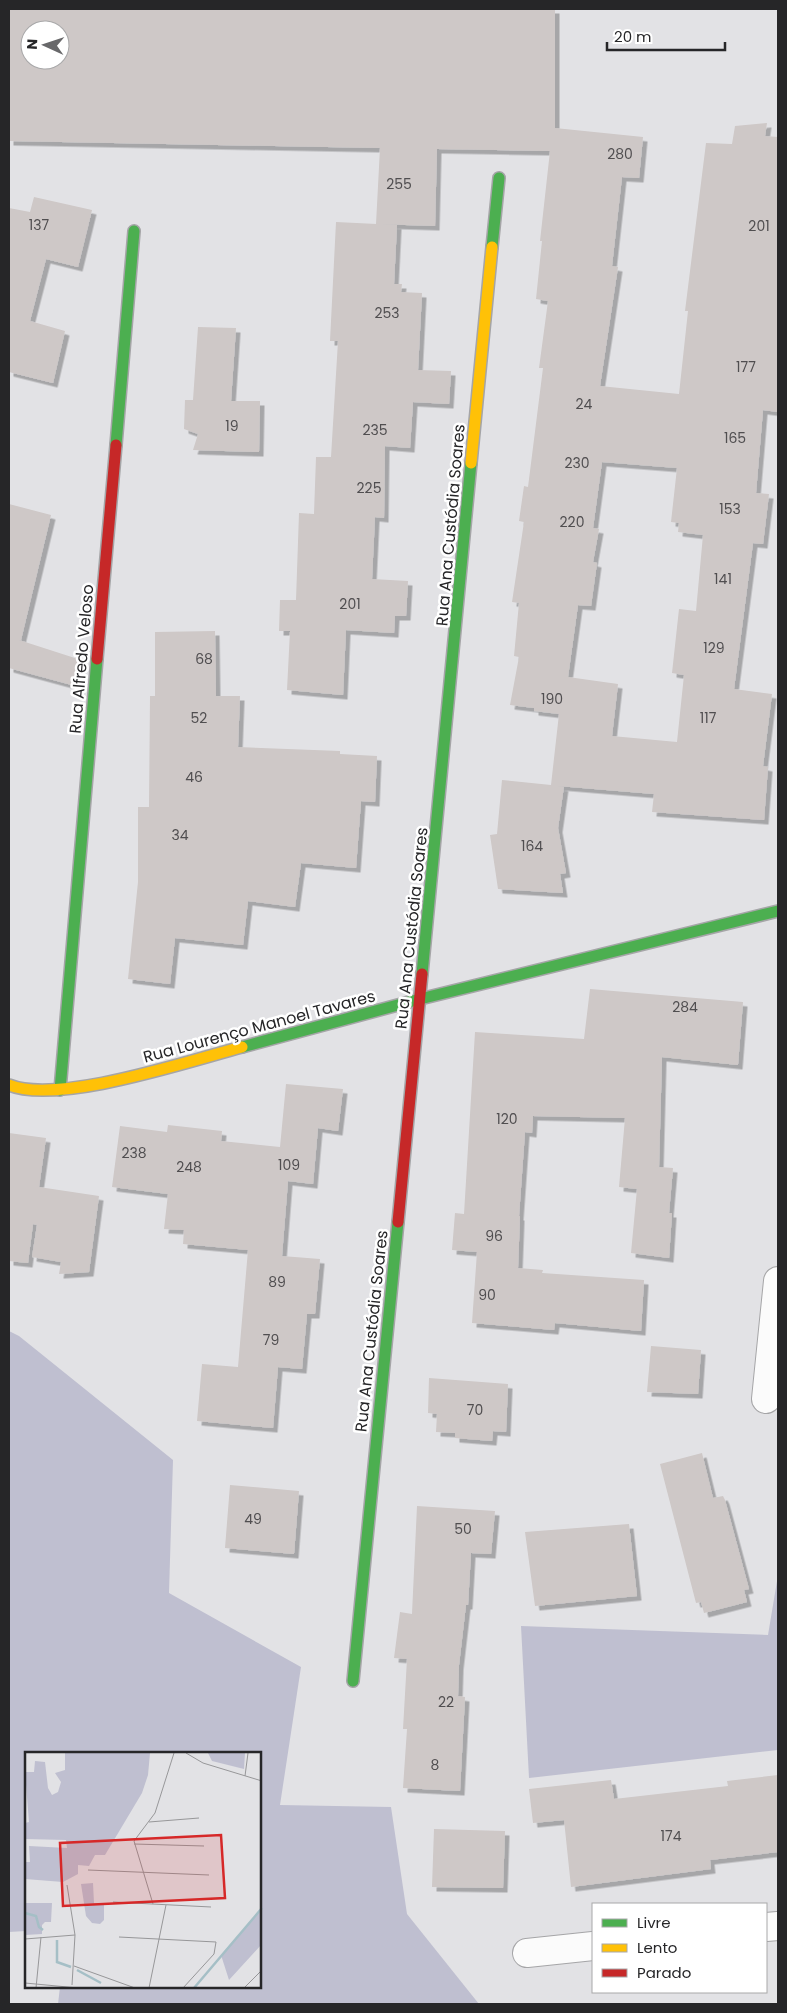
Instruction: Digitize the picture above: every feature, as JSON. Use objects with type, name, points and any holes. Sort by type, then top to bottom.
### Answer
[{"type":"street","name":"Rua Ana Custódia Soares","points":[[353,1681],[499,178]]},
{"type":"street","name":"Rua Alfredo Veloso","points":[[60,1090],[134,231]]},
{"type":"street","name":"Rua Lourenço Manoel Tavares","points":[[9,1085],[21,1090],[60,1090],[122,1080],[420,999],[778,910]]},
{"type":"street","points":[[766,1398],[778,1281]]},
{"type":"street","points":[[527,1952],[592,1946]]},
{"type":"shaded area","points":[[9,1331],[19,1336],[173,1460],[169,1593],[301,1667],[280,1805],[391,1807],[407,1914],[479,2004],[58,2004],[60,1988],[261,1988],[261,1752],[25,1752],[25,1931],[9,1932]]},
{"type":"shaded area","points":[[778,1575],[778,1750],[529,1778],[521,1626],[768,1635]]},
{"type":"building","points":[[9,9],[555,9],[555,128],[643,137],[639,178],[622,177],[612,266],[618,267],[600,386],[679,394],[688,311],[685,311],[706,143],[732,144],[735,126],[767,123],[765,136],[778,137],[778,412],[763,410],[756,493],[769,494],[763,544],[753,543],[734,689],[772,694],[763,766],[768,767],[764,820],[652,812],[654,794],[564,786],[558,828],[566,873],[560,874],[563,893],[498,889],[490,835],[497,834],[502,780],[551,785],[559,714],[534,711],[534,708],[510,705],[519,657],[514,656],[519,603],[512,602],[524,522],[519,521],[524,486],[528,487],[543,368],[539,368],[548,301],[536,299],[550,151],[437,149],[435,226],[376,224],[380,148],[9,141]],"holes":[[[602,462],[677,468],[671,522],[679,523],[678,532],[703,535],[696,611],[679,609],[672,673],[684,675],[677,742],[612,736],[618,684],[568,677],[578,605],[591,606],[597,563],[593,562],[599,529],[593,528]]]},
{"type":"building","points":[[34,197],[92,210],[78,267],[46,259],[30,321],[65,331],[53,383],[9,372],[9,208],[30,212]]},
{"type":"building","points":[[336,222],[397,225],[394,284],[402,284],[401,292],[422,293],[418,370],[451,371],[449,404],[413,402],[410,448],[385,446],[384,518],[375,517],[372,579],[408,581],[406,616],[395,616],[394,633],[346,630],[343,695],[287,690],[290,631],[279,631],[280,600],[296,600],[299,513],[314,514],[316,457],[331,457],[338,341],[330,341]]},
{"type":"building","points":[[198,327],[236,328],[231,401],[260,401],[259,452],[193,450],[198,434],[184,429],[185,400],[193,400]]},
{"type":"building","points":[[9,504],[51,515],[21,640],[19,640],[81,660],[79,687],[9,668]]},
{"type":"building","points":[[215,631],[216,696],[240,696],[238,747],[340,751],[340,754],[377,756],[375,802],[361,801],[356,868],[301,863],[295,907],[248,901],[243,945],[175,938],[170,984],[128,979],[138,882],[138,807],[149,807],[150,696],[155,696],[155,632]]},
{"type":"building","points":[[590,989],[743,1002],[738,1065],[662,1057],[659,1167],[673,1168],[669,1213],[672,1213],[669,1258],[631,1253],[637,1189],[619,1187],[625,1118],[533,1116],[532,1133],[525,1132],[519,1216],[518,1268],[543,1270],[542,1273],[644,1280],[641,1331],[555,1323],[554,1330],[472,1323],[477,1252],[452,1250],[455,1213],[464,1214],[475,1032],[584,1039]]},
{"type":"building","points":[[286,1084],[343,1089],[338,1131],[318,1128],[313,1184],[288,1181],[282,1256],[320,1259],[315,1314],[307,1314],[302,1369],[278,1367],[273,1428],[197,1421],[202,1364],[238,1367],[248,1250],[183,1244],[184,1230],[164,1229],[168,1194],[112,1187],[120,1126],[167,1132],[168,1125],[222,1131],[221,1141],[280,1147]]},
{"type":"building","points":[[9,1133],[46,1138],[39,1187],[99,1196],[89,1272],[59,1274],[61,1262],[32,1257],[37,1225],[33,1224],[28,1263],[9,1261]]},
{"type":"building","points":[[651,1346],[701,1350],[698,1394],[647,1392]]},
{"type":"building","points":[[429,1378],[508,1384],[506,1432],[493,1431],[492,1441],[455,1438],[455,1433],[436,1432],[437,1414],[428,1413]]},
{"type":"building","points":[[702,1453],[713,1498],[723,1496],[725,1500],[749,1589],[744,1590],[747,1602],[704,1613],[701,1602],[696,1603],[660,1464]]},
{"type":"building","points":[[230,1485],[299,1491],[294,1554],[225,1548]]},
{"type":"building","points":[[417,1506],[495,1511],[491,1554],[471,1553],[468,1605],[466,1605],[459,1665],[458,1696],[465,1697],[460,1791],[403,1788],[407,1729],[403,1729],[407,1659],[394,1658],[400,1612],[412,1614]]},
{"type":"building","points":[[629,1524],[637,1596],[535,1606],[525,1532]]},
{"type":"building","points":[[778,1775],[778,1852],[710,1860],[711,1869],[571,1887],[564,1820],[533,1823],[529,1789],[611,1780],[614,1799],[728,1786],[727,1781]]},
{"type":"building","points":[[434,1829],[505,1831],[503,1888],[432,1887]]},
{"type":"traffic: fast","points":[[492,247],[499,178]]},
{"type":"traffic: fast","points":[[116,445],[134,231]]},
{"type":"traffic: fast","points":[[422,974],[471,463]]},
{"type":"traffic: fast","points":[[60,1090],[97,659]]},
{"type":"traffic: fast","points":[[242,1047],[420,999],[778,911]]},
{"type":"traffic: fast","points":[[353,1681],[398,1222]]},
{"type":"traffic: slow","points":[[471,463],[492,247]]},
{"type":"traffic: slow","points":[[9,1085],[31,1090],[90,1085],[124,1079],[242,1047]]},
{"type":"traffic: jam","points":[[97,659],[116,445]]},
{"type":"traffic: jam","points":[[398,1222],[422,974]]}]
